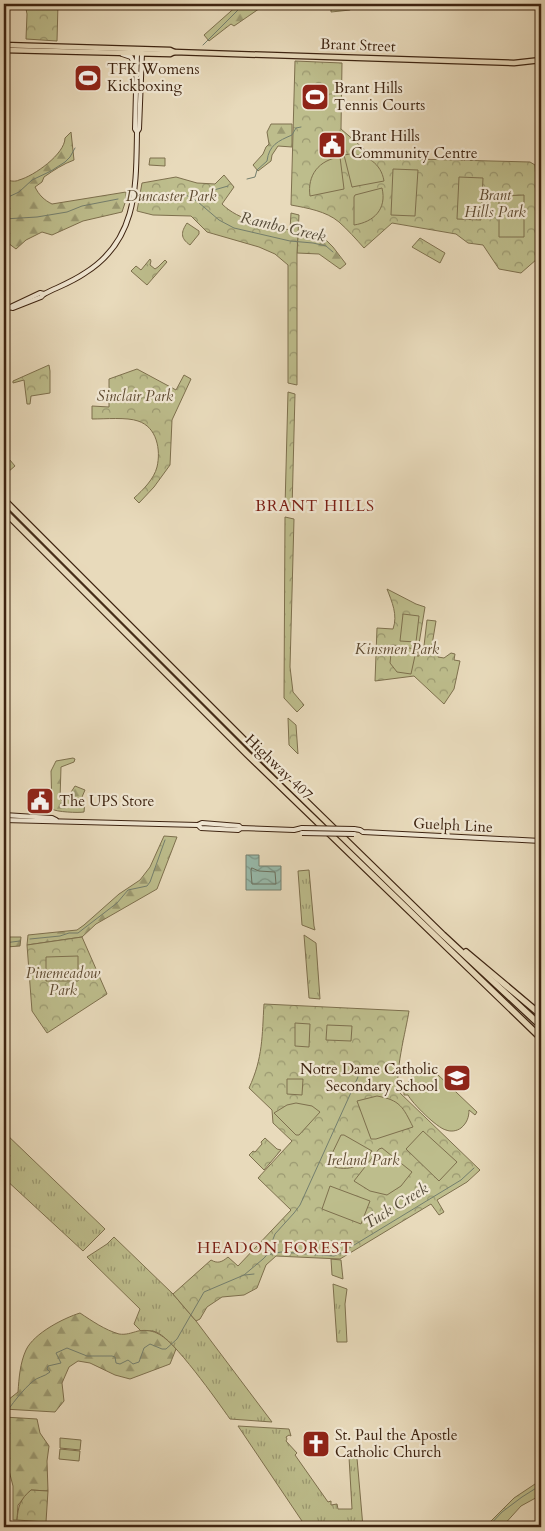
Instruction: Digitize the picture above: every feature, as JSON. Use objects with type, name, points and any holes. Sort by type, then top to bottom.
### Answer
[{"type":"highway","name":"Highway 407","points":[[4,500],[272,768],[443,935],[541,1026]]},
{"type":"highway","name":"Highway 407","points":[[4,511],[247,754],[541,1038]]},
{"type":"highway","points":[[443,935],[472,956],[541,1015]]},
{"type":"highway","points":[[523,1021],[541,1042]]},
{"type":"main road","name":"Brant Street","points":[[4,45],[514,62],[541,60]]},
{"type":"main road","name":"Brant Street","points":[[4,50],[170,54],[174,52]]},
{"type":"main road","points":[[118,52],[131,57],[137,69]]},
{"type":"main road","points":[[137,132],[135,129],[137,69],[140,53]]},
{"type":"main road","points":[[4,310],[41,297],[76,279],[106,256],[120,235],[129,215],[135,192],[137,132],[139,129],[140,53]]},
{"type":"main road","name":"Guelph Line","points":[[4,815],[52,818],[56,820],[198,825],[201,828],[238,830],[241,828],[363,832],[541,841]]},
{"type":"main road","name":"Guelph Line","points":[[4,820],[52,822],[56,820]]},
{"type":"green space","points":[[25,4],[58,4],[57,41],[26,39],[27,14]]},
{"type":"green space","points":[[239,4],[266,4],[234,26],[231,24],[209,41],[204,35]]},
{"type":"green space","points":[[331,4],[357,4],[350,10],[331,12]]},
{"type":"green space","name":"Brant Hills Park","points":[[295,61],[342,63],[341,129],[372,156],[530,162],[535,165],[540,240],[537,259],[521,273],[499,269],[483,245],[468,243],[456,234],[392,223],[364,248],[334,218],[316,210],[291,205]]},
{"type":"green space","name":"Brant Hills Tennis Courts","points":[[308,89],[323,90],[323,105],[307,104]]},
{"type":"green space","points":[[271,124],[292,124],[292,147],[278,146],[272,155],[271,161],[258,171],[253,165],[269,144],[267,132]]},
{"type":"green space","points":[[4,126],[7,173],[4,175]]},
{"type":"green space","points":[[71,132],[74,160],[44,177],[42,182],[35,187],[42,197],[52,204],[126,192],[126,200],[122,212],[83,221],[52,235],[42,232],[26,240],[16,249],[4,240],[4,175],[7,173],[7,180],[16,181],[33,174],[48,164],[60,151],[65,138]]},
{"type":"green space","points":[[344,155],[362,156],[372,161],[380,169],[384,181],[352,187]]},
{"type":"green space","points":[[340,157],[344,189],[310,196],[310,181],[316,170],[326,161]]},
{"type":"green space","points":[[150,158],[165,158],[165,166],[149,165]]},
{"type":"green space","points":[[393,169],[418,170],[415,216],[391,215]]},
{"type":"green space","name":"Duncaster Park","points":[[224,175],[234,187],[222,204],[237,215],[254,222],[290,230],[291,213],[299,215],[297,253],[297,385],[288,383],[288,265],[275,254],[259,247],[207,232],[191,216],[153,215],[137,211],[142,183],[176,177],[197,183],[215,184]]},
{"type":"green space","points":[[459,177],[483,178],[481,220],[457,219]]},
{"type":"green space","points":[[382,188],[383,202],[381,208],[373,218],[354,225],[355,195]]},
{"type":"green space","points":[[524,195],[524,237],[499,237],[499,196]]},
{"type":"green space","points":[[187,223],[199,231],[199,234],[190,245],[184,240],[182,235]]},
{"type":"green space","points":[[298,231],[323,237],[346,264],[340,269],[319,254],[297,253]]},
{"type":"green space","points":[[420,238],[445,253],[440,263],[412,247]]},
{"type":"green space","points":[[150,259],[150,265],[155,269],[165,260],[167,262],[147,285],[131,271],[136,266],[141,270]]},
{"type":"green space","points":[[49,365],[50,393],[31,396],[30,404],[27,404],[24,380],[13,383],[13,381]]},
{"type":"green space","name":"Sinclair Park","points":[[137,369],[176,390],[184,375],[191,379],[172,420],[170,465],[154,487],[139,503],[134,498],[151,480],[157,467],[158,447],[150,428],[133,420],[92,419],[92,406],[109,407],[109,379]]},
{"type":"green space","points":[[288,392],[295,394],[292,510],[285,507]]},
{"type":"green space","points":[[4,453],[15,466],[8,472],[4,467]]},
{"type":"green space","points":[[285,517],[294,519],[290,667],[293,692],[304,705],[297,712],[284,698]]},
{"type":"green space","name":"Kinsmen Park","points":[[387,589],[425,607],[417,656],[419,656],[419,650],[427,651],[428,646],[424,646],[427,620],[436,621],[431,651],[438,651],[438,657],[444,658],[451,653],[455,654],[454,660],[460,661],[454,689],[444,704],[414,676],[375,681],[377,628],[393,629],[395,619],[394,609]]},
{"type":"green space","points":[[403,614],[419,616],[416,642],[400,641]]},
{"type":"green space","points":[[392,645],[415,649],[411,674],[397,672],[390,663]]},
{"type":"green space","points":[[288,718],[296,725],[298,754],[289,745]]},
{"type":"green space","points":[[75,759],[74,762],[61,767],[60,799],[64,803],[75,786],[85,790],[82,797],[85,802],[84,812],[54,810],[52,809],[51,771],[56,761]]},
{"type":"green space","points":[[164,836],[177,837],[157,889],[96,924],[82,937],[27,945],[28,935],[77,930],[84,925],[119,894],[140,880],[150,867]]},
{"type":"green space","points":[[309,870],[315,930],[302,925],[298,871]]},
{"type":"green space","points":[[304,935],[316,943],[320,999],[309,998]]},
{"type":"green space","points":[[6,937],[21,937],[20,946],[6,947],[4,949],[4,939]]},
{"type":"green space","name":"Pinemeadow Park","points":[[82,937],[107,994],[47,1033],[32,1011],[27,945]]},
{"type":"green space","points":[[78,956],[78,981],[46,981],[46,957]]},
{"type":"green space","name":"Ireland Park","points":[[264,1004],[409,1011],[399,1064],[399,1092],[480,1170],[467,1182],[437,1200],[444,1212],[439,1215],[431,1204],[340,1259],[276,1256],[266,1265],[257,1288],[244,1295],[222,1297],[207,1307],[200,1319],[196,1321],[173,1294],[211,1260],[220,1262],[228,1257],[238,1266],[291,1210],[258,1178],[292,1141],[273,1123],[272,1110],[249,1088],[259,1057]]},
{"type":"green space","points":[[295,1023],[310,1024],[309,1047],[295,1046]]},
{"type":"green space","points":[[327,1025],[352,1026],[351,1041],[326,1040]]},
{"type":"green space","points":[[420,1071],[436,1073],[477,1112],[475,1115],[469,1110],[466,1122],[461,1128],[456,1130],[448,1131],[437,1125],[419,1109],[408,1095],[404,1095],[404,1084],[407,1084],[411,1077]]},
{"type":"green space","points":[[287,1079],[303,1079],[302,1095],[287,1094]]},
{"type":"green space","points":[[377,1096],[396,1102],[403,1109],[413,1127],[371,1139],[357,1101]]},
{"type":"green space","points":[[296,1103],[312,1106],[320,1112],[299,1135],[296,1135],[274,1113],[287,1105]]},
{"type":"green space","points":[[423,1131],[457,1162],[439,1181],[406,1149]]},
{"type":"green space","points":[[4,1132],[105,1229],[83,1251],[4,1178]]},
{"type":"green space","points":[[341,1135],[372,1151],[358,1165],[352,1167],[341,1168],[327,1164]]},
{"type":"green space","points":[[265,1138],[277,1149],[281,1150],[264,1170],[249,1155],[253,1151],[255,1152]]},
{"type":"green space","points":[[382,1148],[412,1172],[401,1186],[387,1195],[370,1191],[354,1181],[379,1149]]},
{"type":"green space","points":[[330,1186],[370,1201],[361,1224],[322,1209]]},
{"type":"green space","points":[[114,1237],[173,1294],[196,1321],[272,1422],[230,1419],[195,1371],[164,1337],[156,1332],[141,1331],[134,1324],[140,1309],[87,1257]]},
{"type":"green space","points":[[331,1259],[341,1260],[343,1279],[332,1275]]},
{"type":"green space","points":[[333,1284],[347,1289],[345,1304],[347,1342],[337,1342]]},
{"type":"green space","points":[[80,1313],[104,1328],[119,1334],[144,1330],[159,1334],[176,1349],[170,1364],[130,1379],[115,1375],[90,1363],[78,1361],[69,1367],[62,1383],[64,1401],[55,1412],[4,1409],[4,1401],[18,1392],[22,1360],[30,1344],[50,1327]]},
{"type":"green space","points":[[4,1417],[37,1419],[40,1433],[49,1446],[47,1461],[48,1491],[31,1490],[18,1505],[17,1520],[13,1520],[13,1486],[7,1463],[4,1462]]},
{"type":"green space","points":[[238,1426],[289,1429],[291,1436],[286,1437],[286,1441],[297,1453],[295,1455],[328,1502],[331,1501],[331,1505],[337,1504],[338,1509],[352,1509],[349,1457],[357,1458],[363,1527],[306,1527]]},
{"type":"green space","points":[[60,1438],[81,1440],[80,1450],[60,1448]]},
{"type":"green space","points":[[60,1449],[80,1451],[79,1461],[59,1459]]},
{"type":"green space","points":[[541,1480],[541,1495],[521,1506],[502,1527],[483,1527],[514,1498]]},
{"type":"green space","points":[[31,1490],[48,1491],[46,1522],[17,1520],[20,1504]]},
{"type":"water","points":[[246,855],[259,855],[259,866],[281,866],[281,890],[246,890]]},
{"type":"waterway","name":"Rambo Creek","points":[[203,45],[244,4]]},
{"type":"waterway","points":[[247,179],[255,177],[257,170],[267,161],[270,151],[275,144],[292,135],[296,128],[301,127]]},
{"type":"waterway","points":[[4,199],[19,192],[32,180],[65,162],[75,148]]},
{"type":"waterway","points":[[200,203],[214,190],[228,186]]},
{"type":"waterway","name":"Rambo Creek","points":[[147,196],[162,193],[186,195],[198,202],[219,220],[234,228],[290,241],[326,246],[333,252]]},
{"type":"waterway","name":"Rambo Creek","points":[[4,219],[37,217],[67,212],[82,206],[118,199]]},
{"type":"waterway","points":[[30,939],[78,933],[117,903],[128,890],[147,886],[165,840]]},
{"type":"waterway","points":[[4,943],[20,941]]},
{"type":"waterway","name":"Tuck Creek","points":[[8,1410],[32,1382],[50,1372],[47,1369],[48,1366],[61,1363],[56,1353],[67,1348],[87,1356],[112,1356],[115,1357],[116,1363],[120,1364],[128,1360],[133,1364],[139,1362],[144,1348],[150,1344],[166,1349],[177,1339],[204,1292],[244,1275],[263,1259],[267,1255],[275,1234],[300,1205],[358,1077]]},
{"type":"waterway","name":"Tuck Creek","points":[[267,1255],[281,1252],[334,1256],[461,1180],[474,1168]]},
{"type":"waterway","name":"Tuck Creek","points":[[245,1275],[254,1274]]},
{"type":"waterway","points":[[488,1527],[502,1512],[541,1485]]},
{"type":"place","name":"TFK Womens Kickboxing","points":[[88,78]]},
{"type":"place","name":"Brant Hills Tennis Courts","points":[[315,97]]},
{"type":"place","name":"Brant Hills Community Centre","points":[[332,145]]},
{"type":"place","name":"The UPS Store","points":[[40,801]]},
{"type":"place","name":"Notre Dame Catholic Secondary School","points":[[457,1078]]},
{"type":"place","name":"St. Paul the Apostle Catholic Church","points":[[316,1444]]},
{"type":"district","name":"BRANT HILLS","points":[[315,506]]},
{"type":"district","name":"HEADON FOREST","points":[[275,1248]]}]
